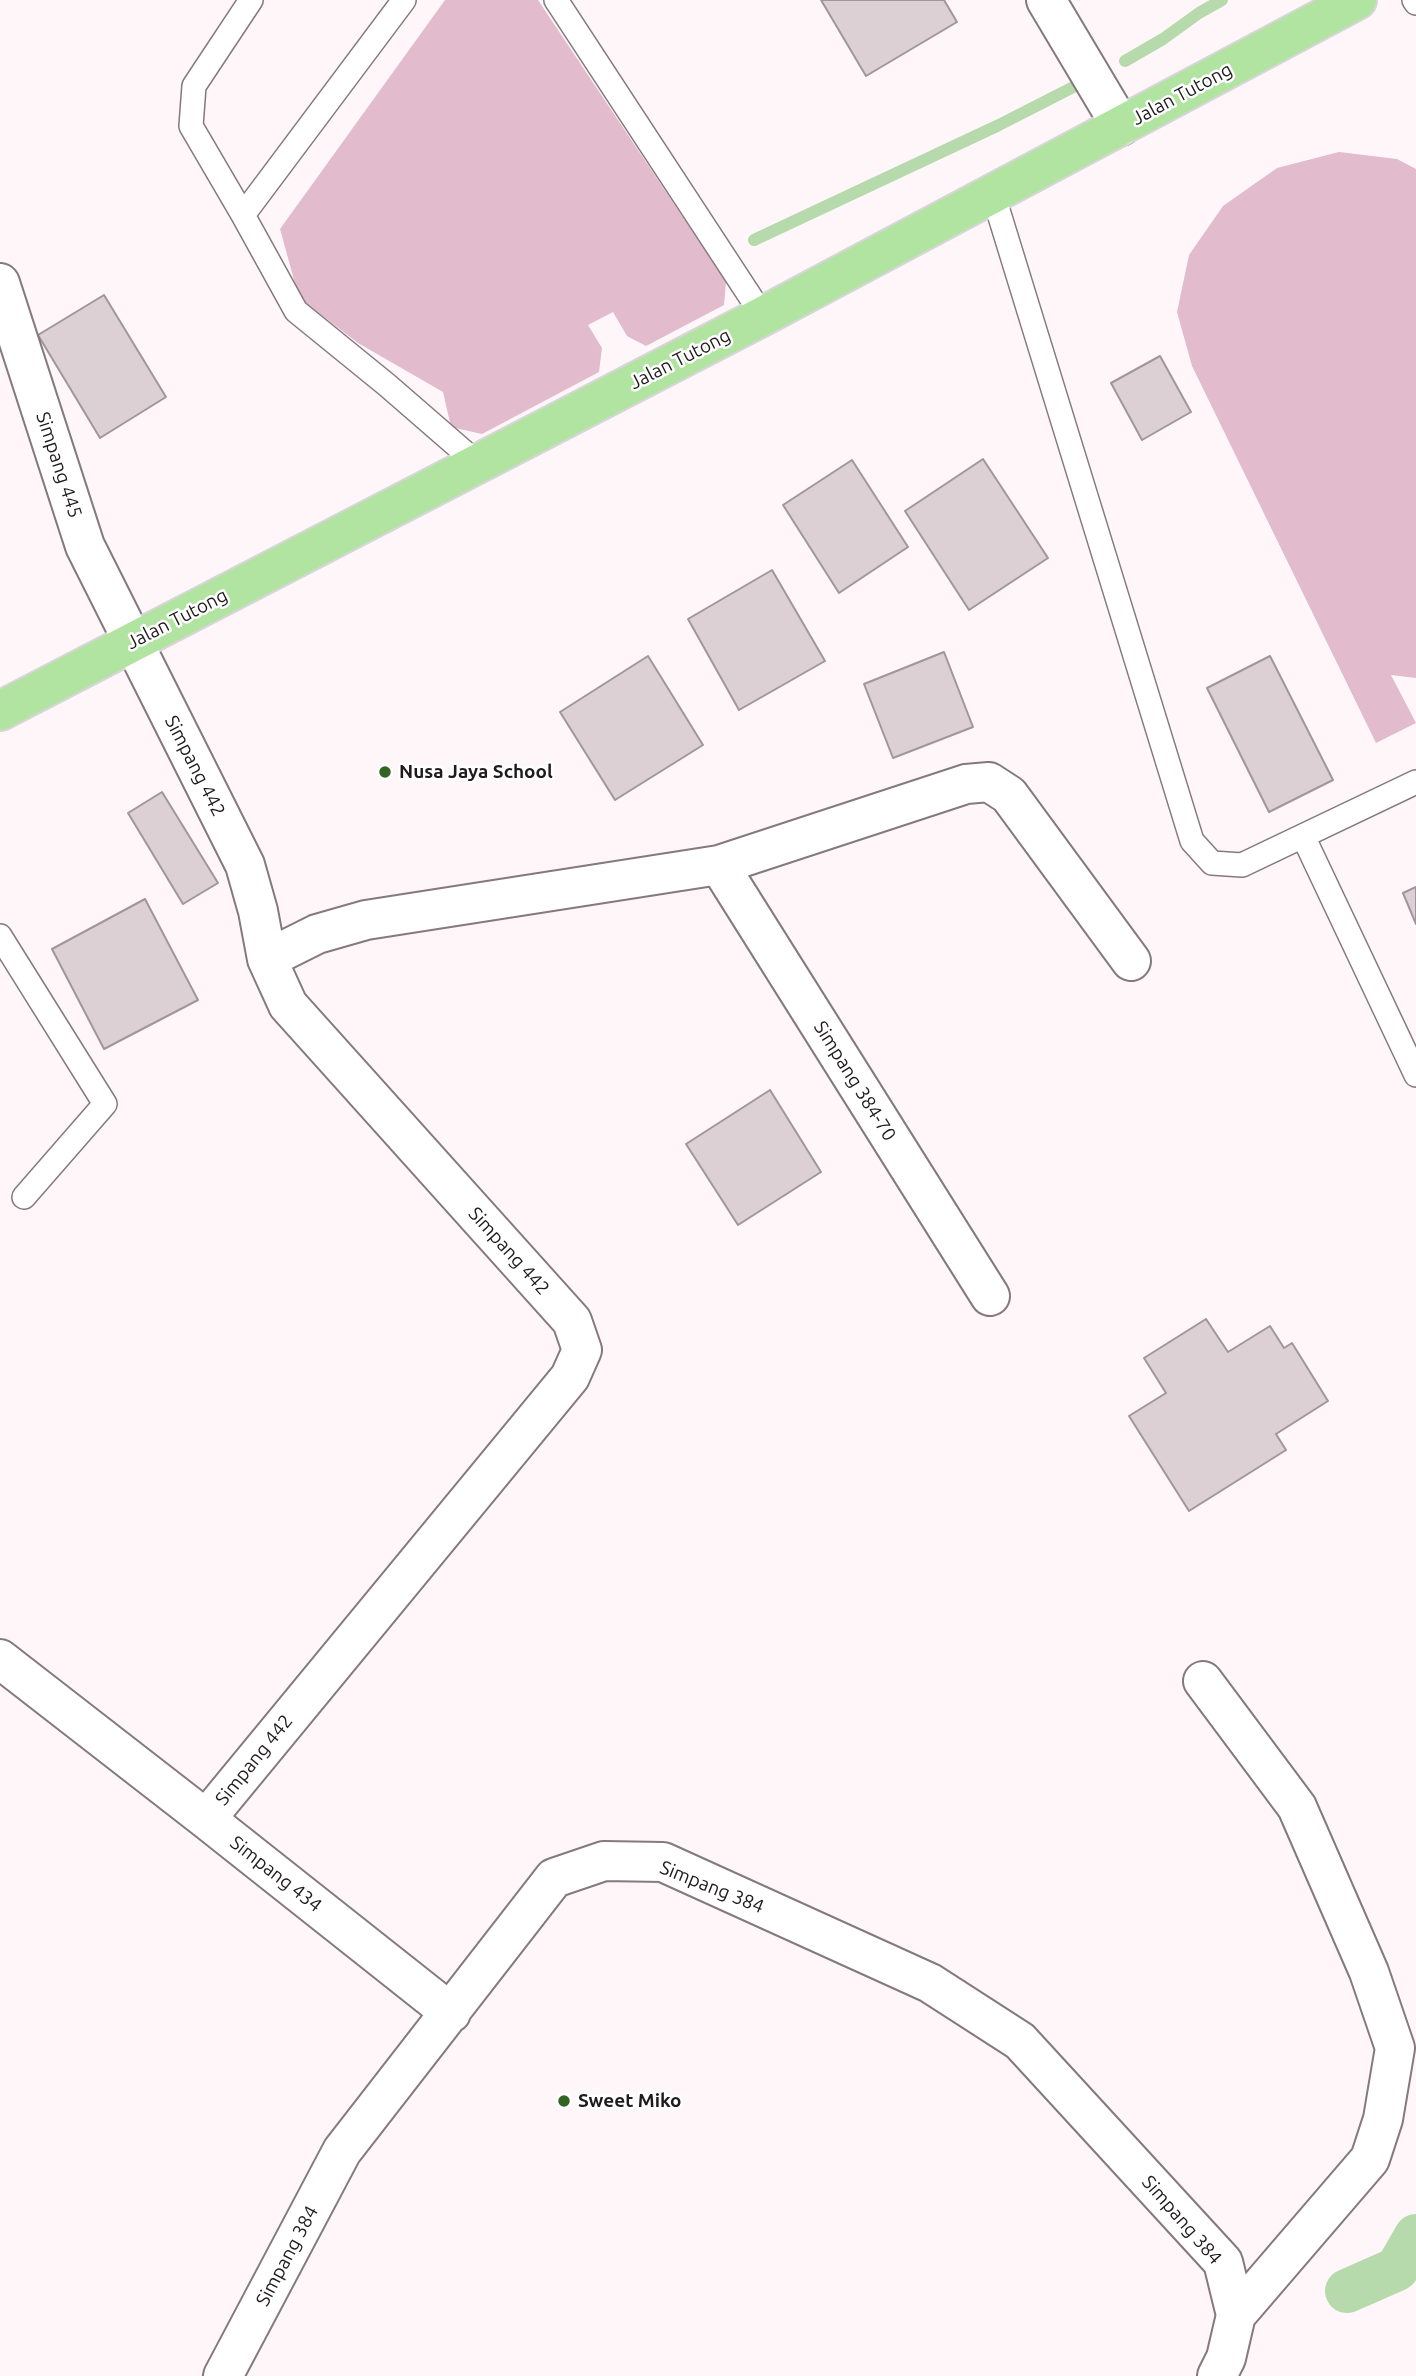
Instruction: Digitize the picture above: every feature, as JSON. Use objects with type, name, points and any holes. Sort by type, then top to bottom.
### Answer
[{"type":"main road","name":"Jalan Tutong","points":[[0,711],[763,316],[1357,0]]},
{"type":"street","points":[[1046,0],[1121,126]]},
{"type":"street","name":"Simpang 445","points":[[0,283],[85,546],[132,643]]},
{"type":"street","name":"Simpang 442","points":[[132,643],[245,865],[267,958],[288,1005],[572,1321],[582,1350],[570,1377],[206,1819]]},
{"type":"street","points":[[267,958],[317,934],[366,920],[719,865],[966,784],[989,782],[1009,795],[1131,961]]},
{"type":"street","name":"Simpang 384-70","points":[[719,865],[990,1296]]},
{"type":"street","name":"Simpang 434","points":[[0,1659],[450,2013]]},
{"type":"street","points":[[1203,1681],[1297,1807],[1369,1972],[1395,2048],[1383,2119],[1370,2159],[1236,2315]]},
{"type":"street","name":"Simpang 384","points":[[223,2376],[342,2151],[554,1878],[604,1861],[663,1862],[930,1983],[1020,2041],[1223,2262],[1236,2315],[1226,2358],[1217,2376]]},
{"type":"lane","points":[[251,0],[194,86],[191,126],[296,311],[478,464]]},
{"type":"lane","points":[[243,215],[404,0]]},
{"type":"lane","points":[[556,0],[763,316]]},
{"type":"lane","points":[[993,194],[1192,841],[1212,863],[1242,864],[1416,782]]},
{"type":"lane","points":[[1303,836],[1416,1075]]},
{"type":"lane","points":[[0,936],[104,1104],[24,1198]]},
{"type":"shaded area","points":[[445,0],[538,0],[726,282],[724,305],[646,346],[627,336],[613,312],[588,325],[602,348],[599,372],[482,434],[451,427],[443,392],[358,343],[299,298],[280,229]]},
{"type":"shaded area","points":[[1339,152],[1397,159],[1416,169],[1416,678],[1391,675],[1416,723],[1376,743],[1192,366],[1177,312],[1189,255],[1223,206],[1277,168]]},
{"type":"building","points":[[821,0],[944,0],[957,22],[866,76]]},
{"type":"building","points":[[104,295],[166,397],[100,438],[38,335]]},
{"type":"building","points":[[1160,356],[1191,412],[1142,440],[1111,383]]},
{"type":"building","points":[[983,459],[1048,558],[969,610],[905,511]]},
{"type":"building","points":[[852,460],[908,547],[839,593],[783,505]]},
{"type":"building","points":[[772,570],[825,661],[739,710],[688,619]]},
{"type":"building","points":[[944,652],[973,727],[893,758],[864,684]]},
{"type":"building","points":[[648,656],[703,745],[615,800],[560,712]]},
{"type":"building","points":[[1270,656],[1333,780],[1269,812],[1207,688]]},
{"type":"building","points":[[162,792],[218,883],[183,904],[128,813]]},
{"type":"building","points":[[1416,887],[1416,924],[1403,893]]},
{"type":"building","points":[[145,899],[198,1000],[104,1049],[52,949]]},
{"type":"building","points":[[770,1090],[821,1172],[738,1225],[686,1144]]},
{"type":"building","points":[[1206,1319],[1228,1352],[1270,1326],[1284,1348],[1292,1343],[1328,1401],[1276,1434],[1286,1450],[1189,1511],[1129,1416],[1166,1393],[1144,1358]]},
{"type":"waterway","points":[[1125,61],[1222,0]]},
{"type":"waterway","points":[[754,240],[999,125],[1089,79]]},
{"type":"waterway","points":[[1347,2291],[1397,2269],[1416,2236]]},
{"type":"place","name":"Nusa Jaya School","points":[[385,772]]},
{"type":"place","name":"Sweet Miko","points":[[564,2101]]}]
